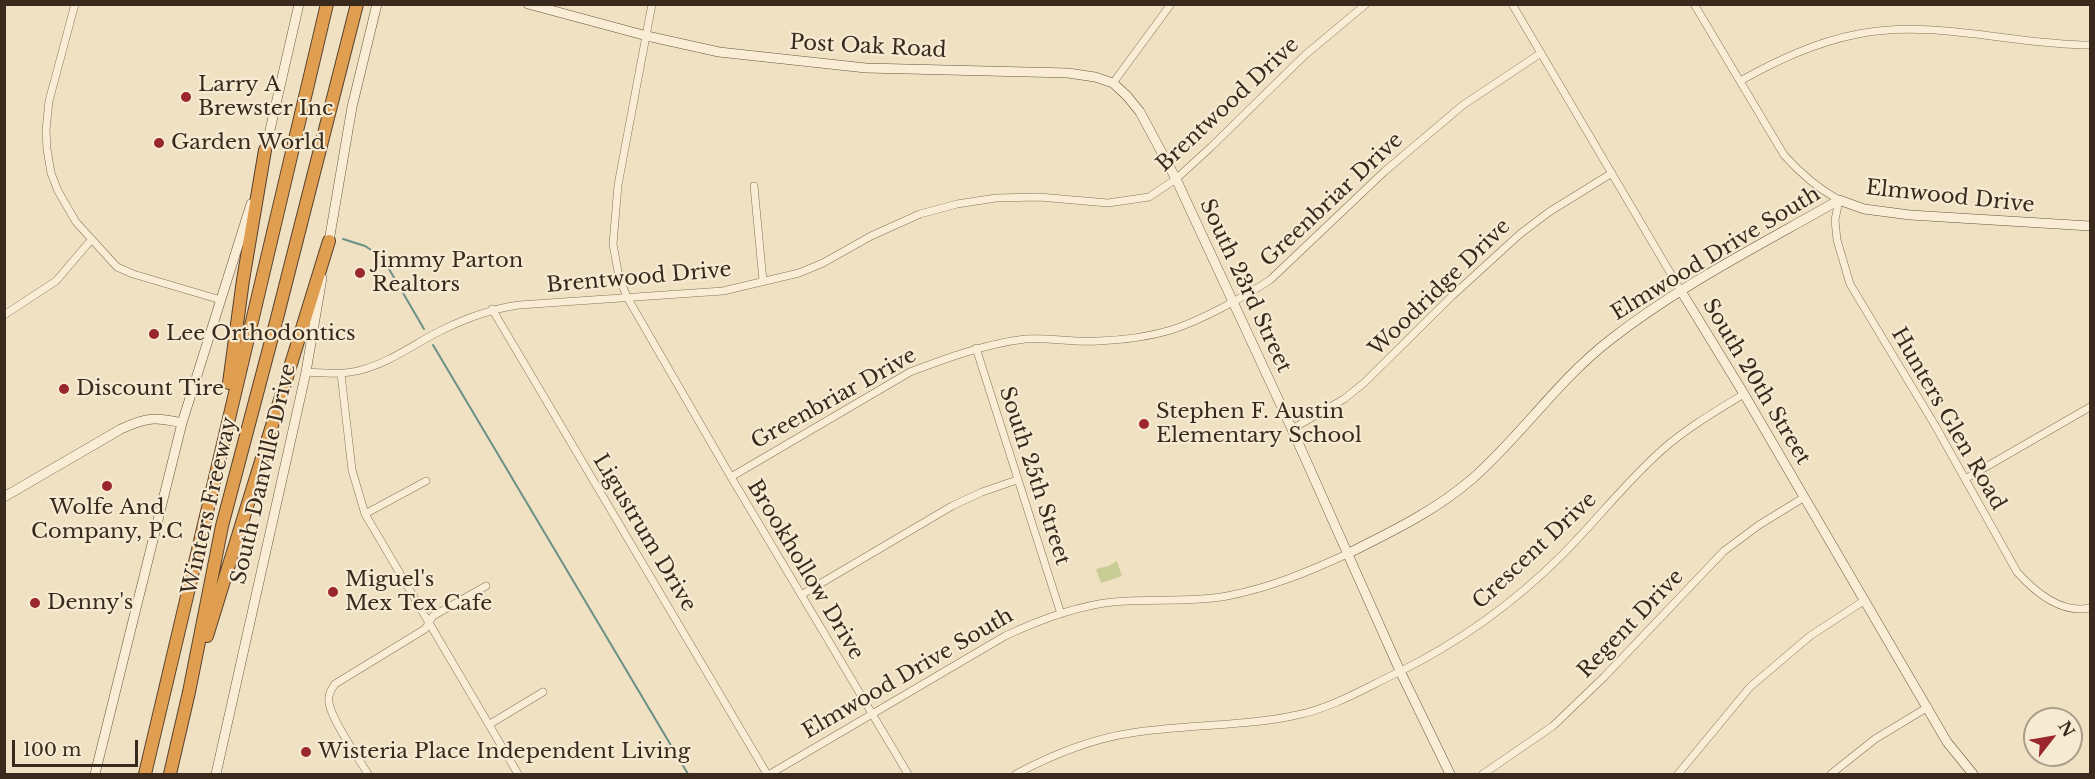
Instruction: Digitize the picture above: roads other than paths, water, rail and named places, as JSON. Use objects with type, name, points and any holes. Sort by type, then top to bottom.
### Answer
[{"type":"highway","name":"Winters Freeway","points":[[145,774],[327,4]]},
{"type":"highway","name":"Winters Freeway","points":[[170,774],[222,526],[357,4]]},
{"type":"highway","points":[[206,513],[231,372],[243,280],[265,150]]},
{"type":"highway","points":[[189,692],[328,241]]},
{"type":"street","points":[[75,4],[49,101],[47,149],[51,173],[58,192],[76,222],[117,267],[133,274],[221,300]]},
{"type":"street","points":[[95,774],[182,423],[242,235],[265,150],[299,4]]},
{"type":"street","name":"South Danville Drive","points":[[216,774],[306,372],[352,107],[377,4]]},
{"type":"street","name":"Post Oak Road","points":[[528,4],[717,52],[866,68],[1068,73],[1095,77],[1113,83]]},
{"type":"street","name":"Brookhollow Drive","points":[[652,4],[618,185],[613,244],[619,277],[627,297],[731,477],[909,774]]},
{"type":"street","points":[[1113,83],[1171,4]]},
{"type":"street","name":"Brentwood Drive","points":[[306,372],[341,374],[363,370],[467,318],[492,309],[723,291],[800,273],[871,236],[920,214],[957,204],[996,198],[1039,197],[1108,203],[1149,197],[1176,179],[1305,55],[1365,4]]},
{"type":"street","name":"South 20th Street","points":[[1512,4],[1744,394],[1947,742],[1973,774]]},
{"type":"street","name":"Elmwood Drive","points":[[1694,4],[1784,155],[1819,189],[1864,210],[2091,226]]},
{"type":"street","points":[[1740,81],[1798,52],[1860,33],[1900,30],[1928,31],[2056,45],[2091,45]]},
{"type":"street","name":"Greenbriar Drive","points":[[731,477],[910,372],[976,348],[1025,339],[1096,342],[1137,338],[1173,330],[1232,302],[1270,280],[1385,171],[1463,105],[1541,53]]},
{"type":"street","name":"South 23rd Street","points":[[1113,83],[1140,112],[1176,179],[1450,774]]},
{"type":"street","name":"Woodridge Drive","points":[[1292,429],[1344,399],[1364,383],[1452,296],[1520,234],[1549,212],[1612,173]]},
{"type":"street","points":[[754,186],[763,281]]},
{"type":"street","name":"Elmwood Drive South","points":[[769,774],[1005,636],[1034,622],[1088,606],[1114,602],[1195,600],[1226,596],[1281,582],[1347,554],[1401,527],[1450,497],[1502,450],[1592,354],[1610,339],[1681,291],[1839,200]]},
{"type":"street","name":"Hunters Glen Road","points":[[1839,200],[1835,219],[1837,240],[1850,284],[2017,572],[2027,584],[2053,602],[2069,608],[2091,608]]},
{"type":"street","points":[[4,315],[56,281],[91,240]]},
{"type":"street","name":"Ligustrum Drive","points":[[492,309],[769,774]]},
{"type":"street","name":"South 25th Street","points":[[976,348],[1061,614]]},
{"type":"street","points":[[341,374],[352,470],[365,514],[518,774]]},
{"type":"street","name":"Crescent Drive","points":[[1016,774],[1052,756],[1100,739],[1131,732],[1300,715],[1339,700],[1401,671],[1454,642],[1485,621],[1561,556],[1637,473],[1663,449],[1699,422],[1744,394]]},
{"type":"street","points":[[1965,479],[2091,407]]},
{"type":"street","points":[[4,496],[139,421],[158,418],[182,423]]},
{"type":"street","points":[[801,595],[952,506],[982,492],[1017,480]]},
{"type":"street","points":[[365,514],[426,481]]},
{"type":"street","name":"Regent Drive","points":[[1483,774],[1553,726],[1604,677],[1724,551],[1759,525],[1803,498]]},
{"type":"street","points":[[368,774],[334,717],[328,704],[329,693],[335,684],[425,629],[433,616],[486,586]]},
{"type":"street","points":[[1678,774],[1750,687],[1810,636],[1865,600]]},
{"type":"street","points":[[490,724],[543,692]]},
{"type":"street","points":[[1832,774],[1875,739],[1928,707]]},
{"type":"waterway","points":[[343,239],[365,246],[382,257],[424,329]]},
{"type":"waterway","points":[[433,345],[688,774]]},
{"type":"place","name":"Larry A Brewster Inc","points":[[186,97]]},
{"type":"place","name":"Garden World","points":[[159,143]]},
{"type":"place","name":"Jimmy Parton Realtors","points":[[360,273]]},
{"type":"place","name":"Lee Orthodontics","points":[[154,334]]},
{"type":"place","name":"Discount Tire","points":[[64,389]]},
{"type":"place","name":"Stephen F. Austin Elementary School","points":[[1144,424]]},
{"type":"place","name":"Wolfe And Company, P.C","points":[[107,486]]},
{"type":"place","name":"Miguel's Mex Tex Cafe","points":[[333,592]]},
{"type":"place","name":"Denny's","points":[[35,603]]},
{"type":"place","name":"Wisteria Place Independent Living","points":[[306,752]]}]
